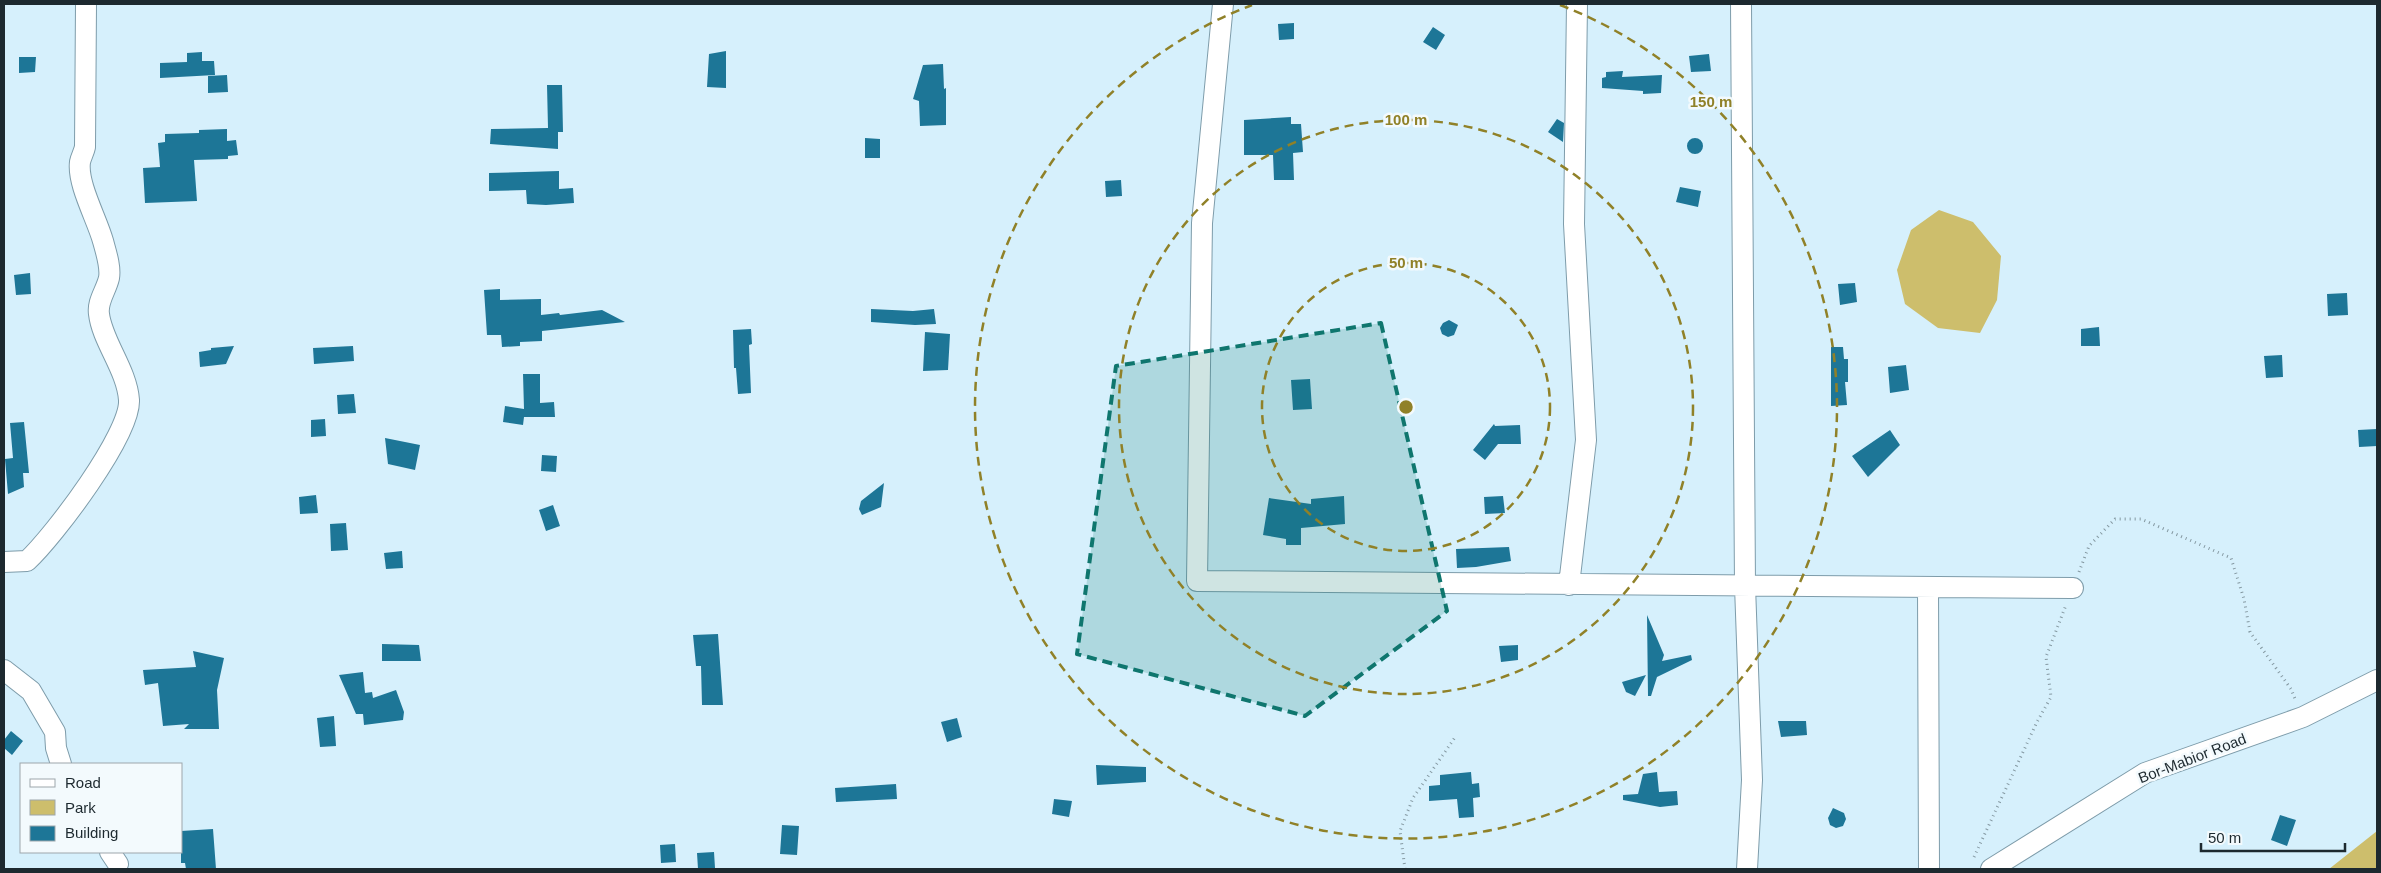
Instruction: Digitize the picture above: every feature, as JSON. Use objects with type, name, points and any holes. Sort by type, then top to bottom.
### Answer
[{"type":"street","points":[[4,562],[27,561],[73,504],[113,448],[123,428],[129,400],[119,364],[99,314],[101,297],[109,278],[107,258],[80,162],[85,147],[86,4]]},
{"type":"street","points":[[1223,4],[1202,223],[1197,581],[2073,588]]},
{"type":"street","points":[[1569,584],[1586,440],[1574,224],[1577,4]]},
{"type":"street","points":[[1741,4],[1745,586],[1752,780],[1747,869]]},
{"type":"street","points":[[1928,587],[1929,869]]},
{"type":"street","points":[[4,670],[31,691],[55,732],[56,748],[61,763]]},
{"type":"street","name":"Bor-Mabior Road","points":[[1991,869],[2144,773],[2303,717],[2377,680]]},
{"type":"path","points":[[1973,861],[2037,722],[2052,697],[2046,657],[2089,546],[2115,519],[2141,519],[2230,558],[2244,598],[2250,632],[2292,689],[2303,717]]},
{"type":"path","points":[[1406,869],[1400,831],[1413,798],[1456,736]]},
{"type":"highlighted area","points":[[1381,323],[1447,611],[1305,716],[1077,654],[1116,366]]},
{"type":"green space","points":[[1939,210],[1973,222],[2001,256],[1997,300],[1980,333],[1938,328],[1905,304],[1897,270],[1911,230]]},
{"type":"green space","points":[[2377,831],[2377,869],[2329,869]]},
{"type":"building","points":[[1294,23],[1294,39],[1279,40],[1278,24]]},
{"type":"building","points":[[1433,27],[1445,35],[1436,50],[1423,42]]},
{"type":"building","points":[[726,51],[726,88],[707,87],[709,54]]},
{"type":"building","points":[[202,52],[202,61],[214,61],[215,75],[160,78],[160,63],[187,62],[187,53]]},
{"type":"building","points":[[1709,54],[1711,71],[1691,72],[1689,56]]},
{"type":"building","points":[[19,57],[36,57],[35,72],[19,73]]},
{"type":"building","points":[[943,64],[944,89],[946,88],[946,125],[920,126],[919,101],[913,99],[923,65]]},
{"type":"building","points":[[1623,71],[1622,77],[1662,75],[1661,93],[1643,94],[1643,91],[1602,88],[1602,78],[1606,77],[1606,72]]},
{"type":"building","points":[[227,75],[228,92],[208,93],[208,76]]},
{"type":"building","points":[[547,85],[562,85],[563,132],[558,132],[558,149],[490,144],[491,129],[548,128]]},
{"type":"building","points":[[1291,117],[1291,124],[1301,124],[1303,152],[1293,153],[1294,180],[1274,180],[1273,155],[1244,155],[1244,120]]},
{"type":"building","points":[[1557,119],[1564,123],[1563,142],[1548,132]]},
{"type":"building","points":[[227,129],[227,141],[236,140],[238,155],[228,156],[228,159],[194,160],[197,201],[145,203],[143,168],[160,167],[158,143],[165,142],[165,134],[199,133],[199,130]]},
{"type":"building","points":[[865,138],[880,139],[880,158],[865,158]]},
{"type":"building","points":[[1692,138],[1698,138],[1703,143],[1701,152],[1692,154],[1687,149],[1687,143]]},
{"type":"building","points":[[559,171],[559,189],[573,188],[574,203],[527,204],[526,190],[489,191],[489,173]]},
{"type":"building","points":[[1121,180],[1122,196],[1106,197],[1105,181]]},
{"type":"building","points":[[1680,187],[1701,191],[1698,207],[1676,202]]},
{"type":"building","points":[[30,273],[31,294],[16,295],[14,275]]},
{"type":"building","points":[[1855,283],[1857,302],[1840,305],[1838,284]]},
{"type":"building","points":[[500,289],[500,300],[541,299],[541,315],[559,313],[560,315],[602,310],[625,322],[542,331],[542,341],[520,342],[520,346],[502,347],[501,335],[487,335],[484,290]]},
{"type":"building","points":[[2347,293],[2348,315],[2328,316],[2327,294]]},
{"type":"building","points":[[871,309],[913,311],[934,309],[936,324],[915,325],[871,322]]},
{"type":"building","points":[[1449,320],[1458,325],[1454,335],[1448,337],[1442,334],[1440,328],[1443,323]]},
{"type":"building","points":[[2099,327],[2100,346],[2081,346],[2081,329]]},
{"type":"building","points":[[751,329],[752,344],[749,345],[751,393],[738,394],[736,368],[734,368],[733,330]]},
{"type":"building","points":[[925,332],[950,334],[948,370],[923,371]]},
{"type":"building","points":[[234,346],[226,364],[200,367],[199,352],[211,350],[211,348]]},
{"type":"building","points":[[353,346],[354,361],[314,364],[313,348]]},
{"type":"building","points":[[1831,347],[1843,347],[1844,359],[1848,359],[1848,382],[1845,382],[1847,405],[1831,406]]},
{"type":"building","points":[[2282,355],[2283,377],[2266,378],[2264,356]]},
{"type":"building","points":[[1906,365],[1909,390],[1890,393],[1888,367]]},
{"type":"building","points":[[523,374],[540,374],[540,403],[554,402],[555,417],[524,417],[523,425],[503,422],[505,406],[524,409]]},
{"type":"building","points":[[1310,379],[1312,409],[1293,410],[1291,380]]},
{"type":"building","points":[[354,394],[356,413],[338,414],[337,395]]},
{"type":"building","points":[[325,419],[326,436],[311,437],[311,420]]},
{"type":"building","points":[[24,422],[29,473],[23,473],[24,487],[8,494],[5,459],[13,458],[10,423]]},
{"type":"building","points":[[1494,424],[1495,426],[1520,425],[1521,444],[1498,444],[1485,460],[1473,450]]},
{"type":"building","points":[[2377,429],[2377,446],[2359,447],[2358,430]]},
{"type":"building","points":[[1890,430],[1900,445],[1868,477],[1852,456]]},
{"type":"building","points":[[385,438],[420,445],[415,470],[388,464]]},
{"type":"building","points":[[542,455],[557,456],[556,472],[541,471]]},
{"type":"building","points":[[884,483],[881,507],[862,515],[859,509],[861,501]]},
{"type":"building","points":[[316,495],[318,513],[300,514],[299,497]]},
{"type":"building","points":[[1344,496],[1345,524],[1301,528],[1301,545],[1286,545],[1286,539],[1263,535],[1269,498],[1311,504],[1311,499]]},
{"type":"building","points":[[1503,496],[1505,513],[1485,514],[1484,497]]},
{"type":"building","points":[[553,505],[560,526],[546,531],[539,510]]},
{"type":"building","points":[[346,523],[348,550],[331,551],[330,524]]},
{"type":"building","points":[[1509,547],[1511,561],[1457,568],[1456,549]]},
{"type":"building","points":[[402,551],[403,568],[386,569],[384,553]]},
{"type":"building","points":[[1647,615],[1664,655],[1662,661],[1691,655],[1692,660],[1657,677],[1651,696],[1648,696]]},
{"type":"building","points":[[718,634],[723,705],[702,705],[701,666],[696,666],[693,635]]},
{"type":"building","points":[[382,644],[419,645],[421,661],[382,661]]},
{"type":"building","points":[[1518,645],[1518,660],[1501,662],[1499,646]]},
{"type":"building","points":[[193,651],[224,658],[217,690],[219,729],[184,729],[189,724],[163,726],[158,683],[145,685],[143,670],[196,667]]},
{"type":"building","points":[[363,672],[365,693],[372,692],[373,698],[396,690],[404,712],[403,720],[364,725],[363,714],[356,714],[339,675]]},
{"type":"building","points":[[1646,675],[1635,696],[1626,692],[1622,682]]},
{"type":"building","points":[[334,716],[336,746],[320,747],[317,718]]},
{"type":"building","points":[[957,718],[962,737],[947,742],[941,722]]},
{"type":"building","points":[[1778,721],[1806,721],[1807,735],[1781,737]]},
{"type":"building","points":[[11,731],[23,741],[12,755],[4,748],[4,740]]},
{"type":"building","points":[[1096,765],[1146,767],[1146,782],[1097,785]]},
{"type":"building","points":[[1471,772],[1472,784],[1479,783],[1480,797],[1473,798],[1474,817],[1459,818],[1457,799],[1429,801],[1429,786],[1440,785],[1440,775]]},
{"type":"building","points":[[1657,772],[1659,792],[1677,791],[1678,805],[1660,807],[1623,800],[1623,795],[1638,794],[1643,774]]},
{"type":"building","points":[[896,784],[897,799],[836,802],[835,788]]},
{"type":"building","points":[[1054,799],[1072,801],[1069,817],[1052,814]]},
{"type":"building","points":[[1833,808],[1844,813],[1846,819],[1843,826],[1836,828],[1830,825],[1828,818]]},
{"type":"building","points":[[2280,815],[2296,820],[2287,846],[2271,840]]},
{"type":"building","points":[[782,825],[799,826],[797,855],[780,854]]},
{"type":"building","points":[[213,829],[216,869],[186,869],[185,863],[181,863],[182,831]]},
{"type":"building","points":[[675,844],[676,862],[661,863],[660,845]]},
{"type":"building","points":[[714,852],[715,868],[698,869],[697,853]]}]
